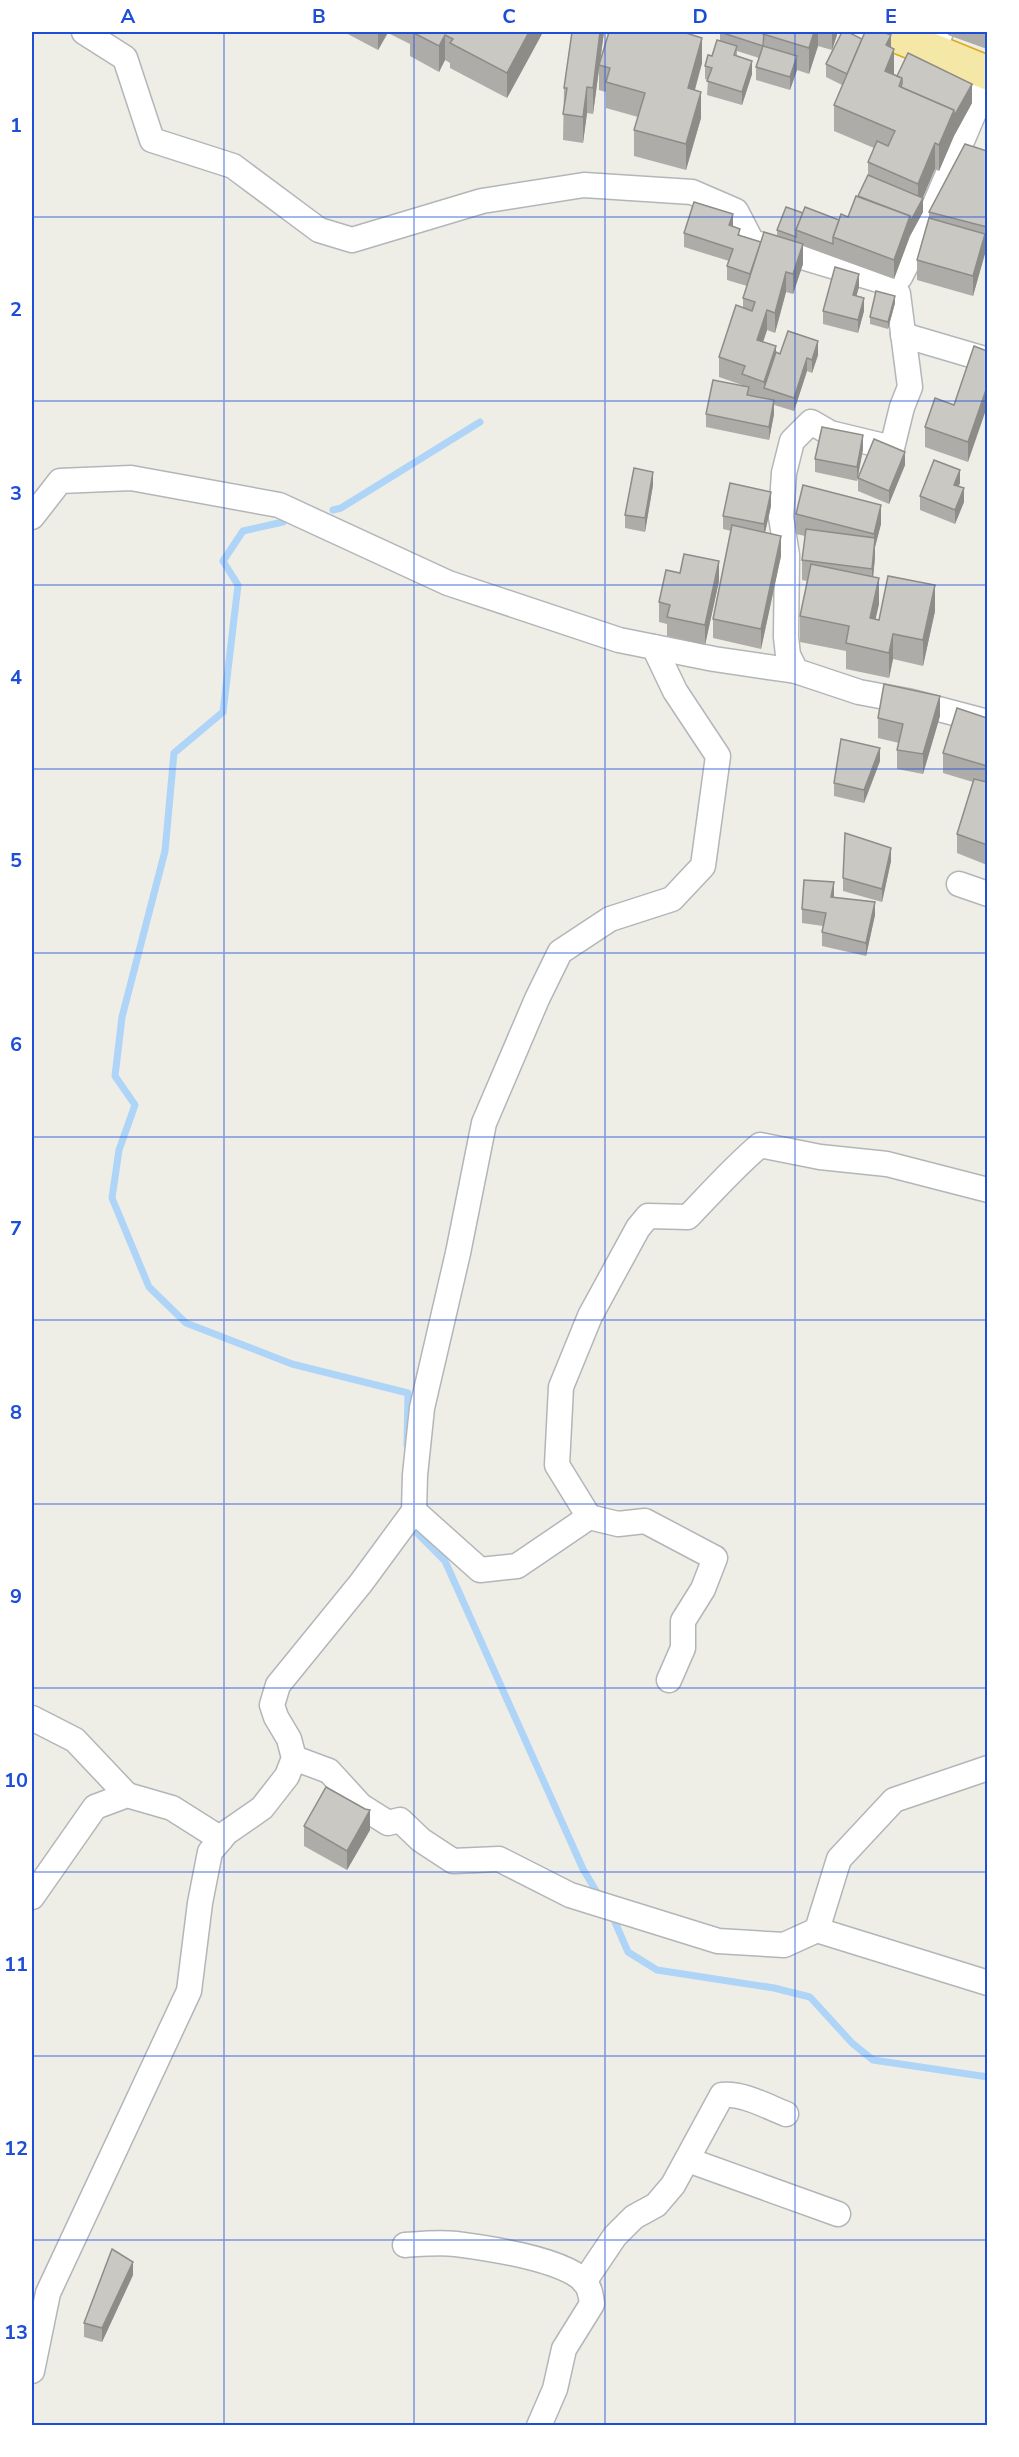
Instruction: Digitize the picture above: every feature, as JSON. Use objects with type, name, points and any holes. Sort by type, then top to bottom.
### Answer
[{"type":"highway","points":[[887,32],[937,41],[987,73]]},
{"type":"street","points":[[84,32],[125,58],[152,140],[232,166],[320,230],[352,240],[482,201],[584,185],[692,192],[736,211],[752,242],[892,284],[898,294],[910,387],[902,406],[892,448],[830,433],[811,422],[792,441],[784,473],[781,518],[787,555],[786,637],[788,655],[796,671]]},
{"type":"street","points":[[892,284],[900,277],[924,230],[987,80]]},
{"type":"street","points":[[903,335],[987,360]]},
{"type":"street","points":[[32,517],[60,481],[131,478],[279,505],[448,583],[620,640],[796,671],[859,692],[912,702],[987,722]]},
{"type":"street","points":[[32,2371],[48,2293],[189,1991],[200,1903],[210,1852],[226,1833],[262,1808],[287,1776],[294,1758],[289,1739],[272,1705],[278,1685],[361,1582],[414,1511],[422,1408],[458,1253],[484,1123],[537,999],[560,952],[610,920],[672,899],[704,866],[718,756],[675,691],[654,647]]},
{"type":"street","points":[[959,884],[987,894]]},
{"type":"street","points":[[669,1680],[683,1648],[683,1621],[703,1589],[715,1558],[645,1521],[618,1524],[589,1517],[557,1465],[561,1387],[590,1316],[638,1228],[648,1216],[688,1217],[717,1189],[737,1164],[760,1145],[820,1157],[888,1164],[987,1190]]},
{"type":"street","points":[[414,1511],[480,1570],[517,1566],[589,1517]]},
{"type":"street","points":[[32,1718],[75,1740],[127,1795],[172,1808],[221,1839]]},
{"type":"street","points":[[294,1758],[329,1771],[361,1806],[388,1823],[400,1820],[421,1840],[453,1861],[499,1858],[570,1895],[718,1941],[784,1945],[818,1930],[987,1983]]},
{"type":"street","points":[[818,1930],[839,1858],[894,1800],[987,1768]]},
{"type":"street","points":[[32,1897],[95,1807],[127,1795]]},
{"type":"street","points":[[584,2282],[615,2236],[634,2217],[656,2205],[673,2185],[706,2120],[722,2095],[730,2094],[741,2097],[786,2114]]},
{"type":"street","points":[[687,2160],[838,2214]]},
{"type":"street","points":[[405,2245],[455,2244],[548,2262],[568,2271],[584,2282],[590,2290],[592,2304],[564,2349],[555,2389],[539,2426]]},
{"type":"building","points":[[412,32],[529,32],[507,73],[450,43],[453,39],[445,35],[439,46]]},
{"type":"building","points":[[572,32],[600,32],[593,88],[587,87],[583,117],[563,114],[567,88],[564,88]]},
{"type":"building","points":[[609,32],[683,32],[702,38],[688,88],[701,92],[686,144],[634,130],[645,93],[606,82],[610,68],[599,65]]},
{"type":"building","points":[[720,32],[764,32],[763,46]]},
{"type":"building","points":[[764,32],[814,32],[809,48],[763,34]]},
{"type":"building","points":[[842,32],[848,32],[862,39],[847,74],[826,64]]},
{"type":"building","points":[[865,32],[883,32],[891,35],[886,45],[894,49],[885,71],[902,78],[899,86],[954,110],[939,145],[935,143],[918,184],[868,162],[877,141],[888,146],[895,131],[834,105]]},
{"type":"building","points":[[717,40],[737,46],[734,55],[752,61],[742,92],[707,81],[712,68],[705,66],[708,55],[712,56]]},
{"type":"building","points":[[763,46],[797,56],[790,77],[756,67]]},
{"type":"building","points":[[908,53],[972,84],[954,116],[954,110],[901,87],[902,78],[897,76]]},
{"type":"building","points":[[965,144],[987,151],[987,227],[929,212]]},
{"type":"building","points":[[868,175],[923,198],[910,222],[910,216],[858,196]]},
{"type":"building","points":[[856,196],[910,216],[894,260],[833,237],[841,214],[848,217]]},
{"type":"building","points":[[694,202],[733,214],[729,225],[740,229],[738,235],[761,242],[750,274],[727,266],[733,249],[684,233]]},
{"type":"building","points":[[786,207],[803,213],[796,230],[796,237],[777,230]]},
{"type":"building","points":[[805,207],[839,220],[833,244],[796,230]]},
{"type":"building","points":[[929,218],[985,234],[973,276],[917,260]]},
{"type":"building","points":[[764,232],[803,244],[793,274],[786,272],[775,313],[767,310],[757,340],[776,346],[764,382],[742,374],[745,366],[719,357],[736,305],[752,311],[755,302],[743,298]]},
{"type":"building","points":[[835,267],[859,274],[853,295],[864,298],[858,320],[823,311]]},
{"type":"building","points":[[876,291],[895,296],[888,322],[870,317]]},
{"type":"building","points":[[788,331],[818,341],[812,360],[807,358],[794,398],[764,388],[776,352],[780,354]]},
{"type":"building","points":[[974,346],[987,351],[987,387],[968,442],[925,427],[935,398],[954,405]]},
{"type":"building","points":[[713,380],[749,387],[747,395],[774,400],[769,427],[706,414]]},
{"type":"building","points":[[822,427],[863,435],[857,467],[815,459]]},
{"type":"building","points":[[874,439],[905,452],[889,491],[858,478]]},
{"type":"building","points":[[934,460],[960,470],[954,485],[964,488],[955,510],[920,496]]},
{"type":"building","points":[[634,468],[653,472],[645,518],[625,515]]},
{"type":"building","points":[[730,483],[771,492],[764,524],[723,516]]},
{"type":"building","points":[[803,485],[881,505],[874,534],[796,514]]},
{"type":"building","points":[[732,525],[781,536],[761,629],[713,619]]},
{"type":"building","points":[[806,529],[875,538],[872,569],[802,560]]},
{"type":"building","points":[[684,554],[719,561],[705,625],[667,617],[670,605],[659,602],[666,570],[680,573]]},
{"type":"building","points":[[811,564],[879,578],[870,618],[879,620],[888,576],[935,585],[923,640],[893,634],[889,653],[846,643],[849,626],[800,616]]},
{"type":"building","points":[[884,684],[940,696],[923,754],[897,750],[903,724],[878,718]]},
{"type":"building","points":[[957,708],[987,718],[987,766],[943,753]]},
{"type":"building","points":[[841,739],[880,748],[864,790],[834,783]]},
{"type":"building","points":[[974,779],[987,782],[987,845],[957,834]]},
{"type":"building","points":[[845,833],[891,848],[882,889],[843,878]]},
{"type":"building","points":[[804,880],[834,882],[831,897],[875,902],[866,943],[822,932],[826,913],[802,909]]},
{"type":"building","points":[[326,1787],[370,1810],[347,1851],[304,1826]]},
{"type":"building","points":[[112,2249],[133,2262],[102,2328],[84,2323]]},
{"type":"waterway","points":[[333,510],[341,508],[480,422]]},
{"type":"waterway","points":[[283,522],[243,531],[223,561],[238,585],[223,712],[174,753],[165,851],[122,1017],[115,1076],[135,1105],[119,1150],[112,1198],[149,1287],[186,1323],[292,1364],[408,1393],[407,1445]]},
{"type":"waterway","points":[[416,1532],[445,1561],[583,1869],[598,1894]]},
{"type":"waterway","points":[[615,1922],[628,1952],[657,1970],[774,1988],[810,1997],[852,2043],[873,2060],[988,2077]]}]
